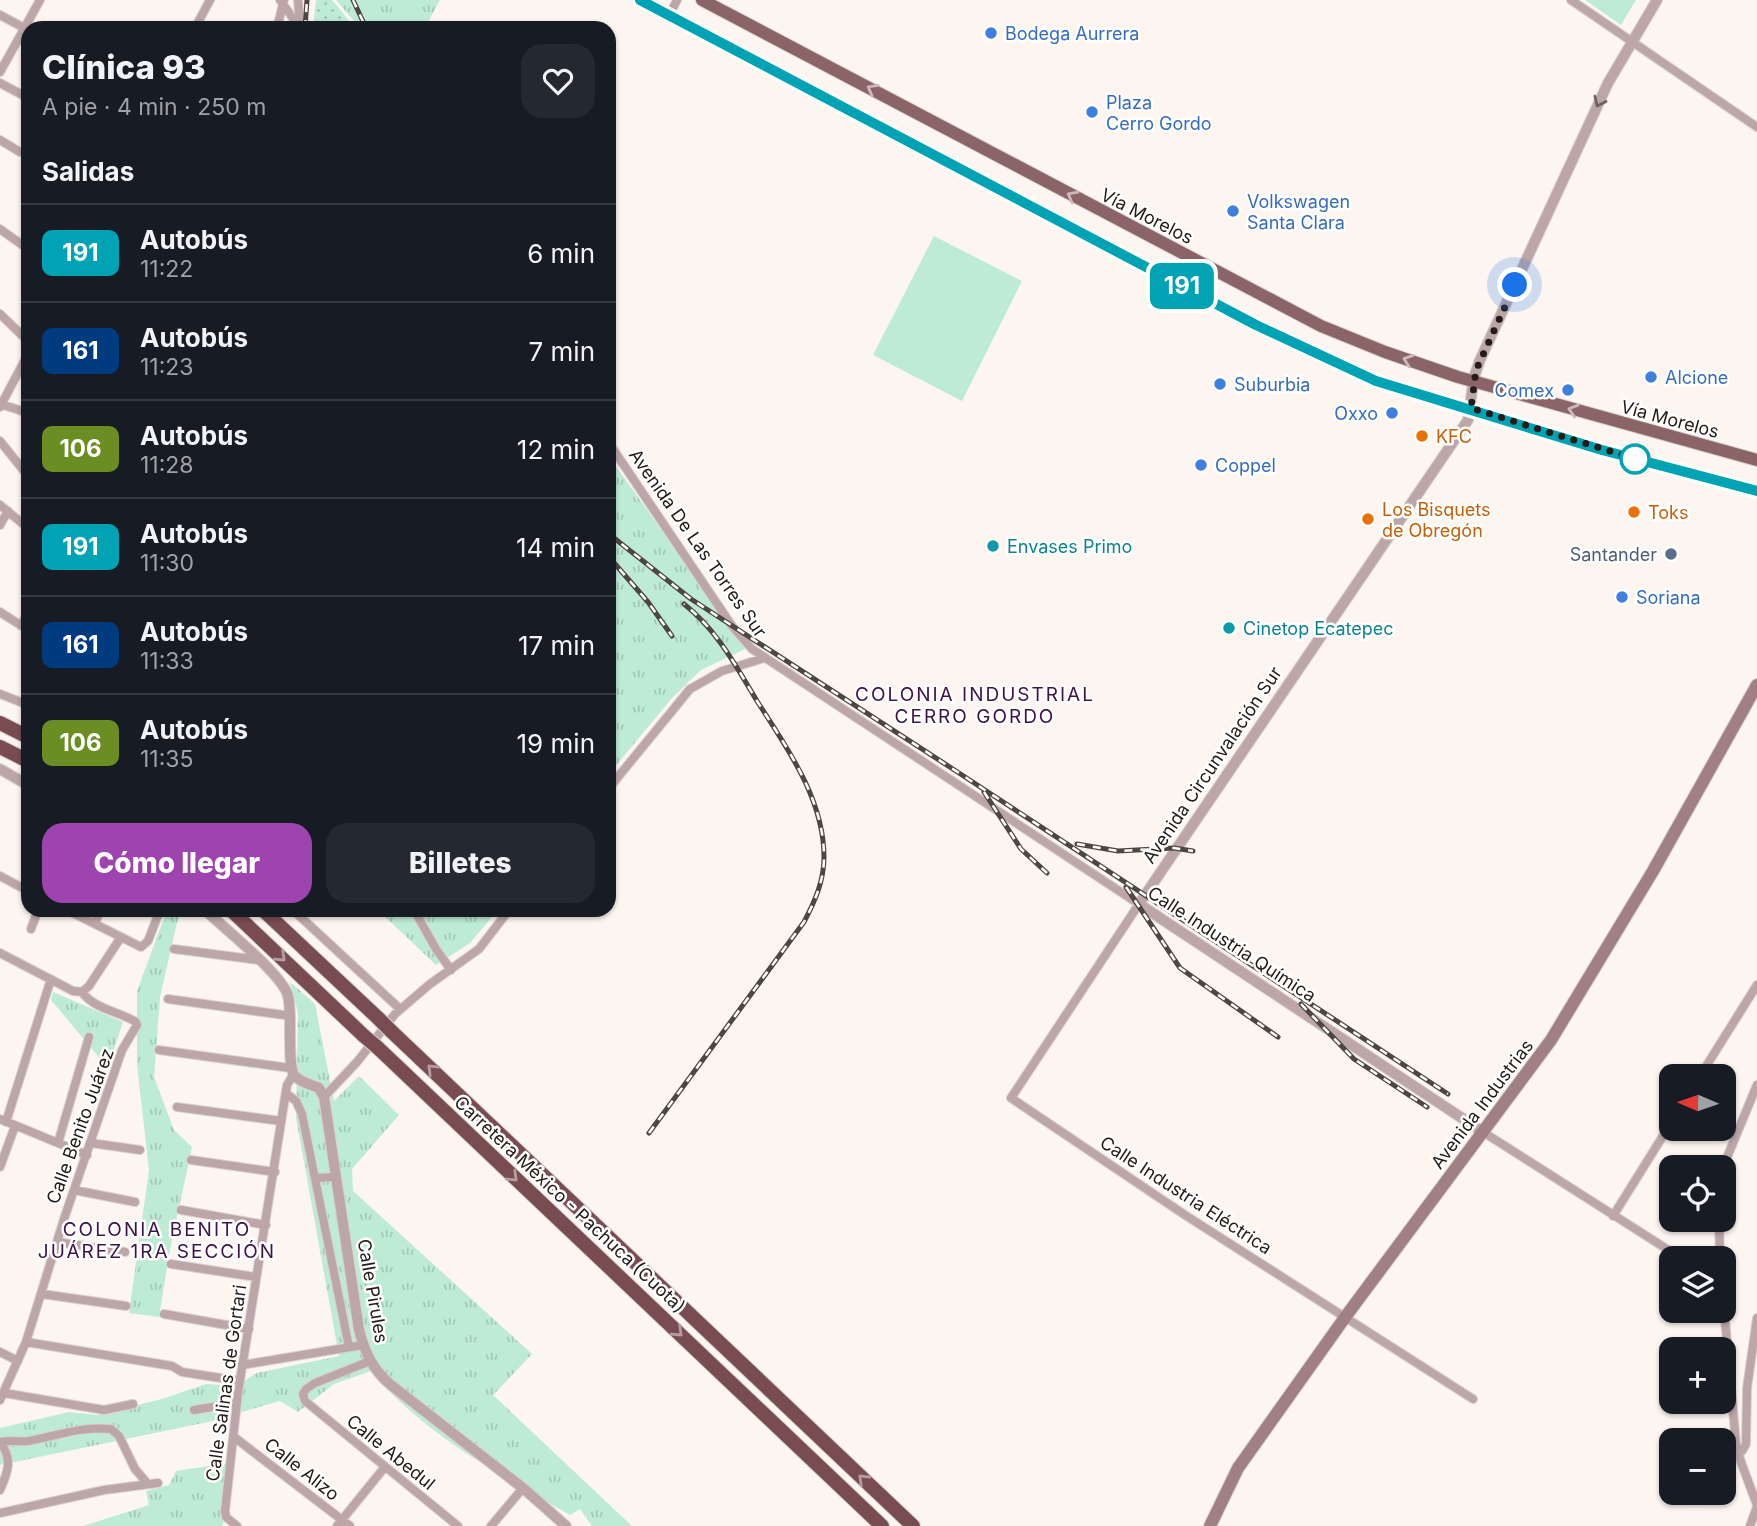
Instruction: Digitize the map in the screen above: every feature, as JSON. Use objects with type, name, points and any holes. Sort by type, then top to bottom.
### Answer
[{"type":"highway","points":[[0,723],[21,734]]},
{"type":"highway","points":[[0,747],[21,758]]},
{"type":"highway","name":"Carretera México - Pachuca (Cuota)","points":[[238,917],[882,1526]]},
{"type":"highway","name":"Carretera México - Pachuca (Cuota)","points":[[270,917],[913,1526]]},
{"type":"main road","points":[[640,0],[1286,340],[1376,381],[1602,450],[1757,491]]},
{"type":"main road","name":"Vía Morelos","points":[[702,0],[1321,326],[1385,352],[1473,381],[1757,460]]},
{"type":"main road","name":"Avenida Industrias","points":[[1210,1526],[1238,1468],[1346,1316],[1528,1073],[1585,985],[1757,685]]},
{"type":"street","points":[[30,21],[40,0]]},
{"type":"street","points":[[199,21],[210,0]]},
{"type":"street","points":[[298,0],[300,21]]},
{"type":"street","points":[[669,16],[677,0]]},
{"type":"street","points":[[1571,0],[1757,127]]},
{"type":"street","name":"Avenida Circunvalación Sur","points":[[1011,1098],[1139,904],[1468,420],[1473,381],[1480,360],[1596,110],[1631,42],[1657,0]]},
{"type":"street","points":[[282,1],[295,21]]},
{"type":"street","points":[[278,21],[282,1]]},
{"type":"street","points":[[0,15],[21,26]]},
{"type":"street","points":[[0,72],[21,37]]},
{"type":"street","points":[[0,83],[21,94]]},
{"type":"street","points":[[0,140],[20,152]]},
{"type":"street","points":[[0,229],[21,244]]},
{"type":"street","points":[[0,314],[21,334]]},
{"type":"street","points":[[21,367],[1,406],[21,411]]},
{"type":"street","points":[[0,441],[21,467]]},
{"type":"street","name":"Avenida De Las Torres Sur","points":[[616,453],[735,630],[764,658]]},
{"type":"street","points":[[0,505],[21,521]]},
{"type":"street","points":[[0,525],[8,511]]},
{"type":"street","points":[[0,612],[21,625]]},
{"type":"street","points":[[616,779],[690,689],[722,671],[764,658]]},
{"type":"street","name":"Calle Industria Química","points":[[764,658],[1483,1132],[1662,1246]]},
{"type":"street","points":[[0,694],[21,702]]},
{"type":"street","points":[[0,769],[21,781]]},
{"type":"street","points":[[0,876],[21,887]]},
{"type":"street","points":[[31,929],[35,917]]},
{"type":"street","points":[[81,917],[138,946],[144,946],[148,941],[157,917]]},
{"type":"street","points":[[95,924],[98,917]]},
{"type":"street","points":[[213,917],[286,989],[291,1016],[292,1071]]},
{"type":"street","points":[[301,917],[400,1009]]},
{"type":"street","points":[[418,917],[451,970]]},
{"type":"street","points":[[159,1050],[292,1071],[302,1082],[319,1088],[324,1097],[351,1070],[400,1009],[479,949],[504,917]]},
{"type":"street","points":[[0,953],[72,991],[82,992],[87,989],[121,937]]},
{"type":"street","points":[[174,949],[259,960]]},
{"type":"street","points":[[51,979],[3,1120],[86,1155]]},
{"type":"street","points":[[1708,1064],[1757,985]]},
{"type":"street","name":"Calle Benito Juárez","points":[[2,1396],[26,1342],[122,1050],[130,1040],[136,1023],[121,1013],[91,1003],[82,992]]},
{"type":"street","points":[[168,999],[291,1016]]},
{"type":"street","points":[[58,1143],[89,1037]]},
{"type":"street","name":"Calle Salinas de Gortari","points":[[237,1526],[226,1517],[225,1511],[237,1403],[281,1121],[292,1071]]},
{"type":"street","points":[[1728,1155],[1757,1085]]},
{"type":"street","name":"Calle Pirules","points":[[286,1093],[296,1101],[302,1114],[349,1347]]},
{"type":"street","name":"Calle Pirules","points":[[324,1097],[363,1345],[370,1361],[391,1385],[523,1488],[566,1526]]},
{"type":"street","name":"Calle Industria Eléctrica","points":[[1011,1098],[1185,1215],[1473,1399]]},
{"type":"street","points":[[177,1107],[281,1121]]},
{"type":"street","points":[[0,1167],[15,1126]]},
{"type":"street","points":[[1613,1216],[1660,1141]]},
{"type":"street","points":[[91,1143],[140,1150]]},
{"type":"street","points":[[191,1160],[275,1172]]},
{"type":"street","points":[[315,1178],[336,1177]]},
{"type":"street","points":[[74,1190],[135,1202]]},
{"type":"street","points":[[181,1210],[266,1225]]},
{"type":"street","points":[[57,1242],[125,1252]]},
{"type":"street","points":[[171,1264],[256,1277]]},
{"type":"street","points":[[42,1294],[126,1306]]},
{"type":"street","points":[[164,1314],[248,1329]]},
{"type":"street","points":[[1738,1453],[1746,1444],[1747,1388],[1757,1318]]},
{"type":"street","points":[[1725,1323],[1738,1453],[1757,1506],[1750,1526]]},
{"type":"street","points":[[26,1342],[172,1366],[182,1372],[240,1381]]},
{"type":"street","points":[[243,1366],[363,1345]]},
{"type":"street","points":[[0,1352],[18,1361]]},
{"type":"street","name":"Calle Abedul","points":[[370,1361],[310,1385],[303,1394],[305,1401],[458,1526]]},
{"type":"street","points":[[2,1396],[104,1410],[133,1404]]},
{"type":"street","points":[[194,1410],[237,1403]]},
{"type":"street","points":[[0,1490],[10,1466],[0,1442],[109,1428],[115,1430],[135,1469],[148,1485]]},
{"type":"street","name":"Calle Alizo","points":[[234,1437],[343,1524]]},
{"type":"street","points":[[343,1524],[384,1468]]},
{"type":"street","points":[[0,1513],[104,1490],[159,1483]]},
{"type":"street","points":[[491,1526],[523,1488]]},
{"type":"green space","points":[[316,0],[332,0],[349,21],[314,21]]},
{"type":"green space","points":[[336,0],[440,0],[429,21],[354,21]]},
{"type":"green space","points":[[1585,0],[1636,0],[1621,25]]},
{"type":"green space","points":[[934,236],[1022,281],[962,401],[873,355]]},
{"type":"green space","points":[[616,467],[747,648],[701,670],[672,698],[616,766]]},
{"type":"green space","points":[[164,917],[178,917],[160,997],[154,1077],[174,1130],[192,1147],[159,1317],[129,1313],[149,1170],[137,1065],[137,991]]},
{"type":"green space","points":[[385,917],[492,917],[470,943],[436,965]]},
{"type":"green space","points":[[290,982],[315,1004],[334,1101],[359,1076],[399,1115],[352,1169],[353,1191],[532,1354],[493,1395],[632,1526],[592,1526],[580,1509],[570,1515],[517,1484],[438,1434],[392,1394],[371,1371],[334,1384],[298,1412],[280,1401],[208,1422],[0,1465],[0,1428],[69,1412],[97,1415],[162,1399],[206,1384],[236,1386],[257,1373],[339,1356],[296,1118],[298,1013]]},
{"type":"green space","points":[[53,992],[123,1022],[108,1068],[51,1000]]},
{"type":"green space","points":[[228,1463],[223,1526],[83,1526],[149,1505],[146,1491],[169,1485],[176,1471]]},
{"type":"railway","points":[[306,21],[307,0]]},
{"type":"railway","points":[[353,0],[363,21]]},
{"type":"railway","points":[[616,540],[691,599],[1448,1094]]},
{"type":"railway","points":[[616,565],[648,602],[672,636]]},
{"type":"railway","points":[[649,1133],[804,922],[818,891],[824,866],[818,815],[802,775],[725,649],[696,614],[684,604]]},
{"type":"railway","points":[[984,792],[1021,849],[1047,873]]},
{"type":"railway","points":[[1077,844],[1118,851],[1174,848],[1193,851]]},
{"type":"railway","points":[[1126,887],[1180,968],[1278,1037]]},
{"type":"railway","points":[[1301,1004],[1354,1059],[1427,1107]]},
{"type":"bus line","name":"191","points":[[640,0],[1256,325],[1334,363],[1376,381],[1556,436],[1757,491]]},
{"type":"place","name":"Bodega Aurrera","points":[[991,33]]},
{"type":"place","name":"Plaza Cerro Gordo","points":[[1092,112]]},
{"type":"place","name":"Volkswagen Santa Clara","points":[[1233,211]]},
{"type":"place","name":"Alcione","points":[[1651,377]]},
{"type":"place","name":"Suburbia","points":[[1220,384]]},
{"type":"place","name":"Comex","points":[[1568,390]]},
{"type":"place","name":"Oxxo","points":[[1392,413]]},
{"type":"place","name":"KFC","points":[[1422,436]]},
{"type":"place","name":"Coppel","points":[[1201,465]]},
{"type":"place","name":"Toks","points":[[1634,512]]},
{"type":"place","name":"Los Bisquets de Obregón","points":[[1368,519]]},
{"type":"place","name":"Envases Primo","points":[[993,546]]},
{"type":"place","name":"Santander","points":[[1671,554]]},
{"type":"place","name":"Soriana","points":[[1622,597]]},
{"type":"place","name":"Cinetop Ecatepec","points":[[1229,628]]},
{"type":"district","name":"COLONIA INDUSTRIAL CERRO GORDO","points":[[975,705]]},
{"type":"district","name":"COLONIA BENITO JUÁREZ 1RA SECCIÓN","points":[[157,1240]]},
{"type":"route","points":[[1515,285],[1476,370],[1471,408],[1645,462],[1635,459]]}]
